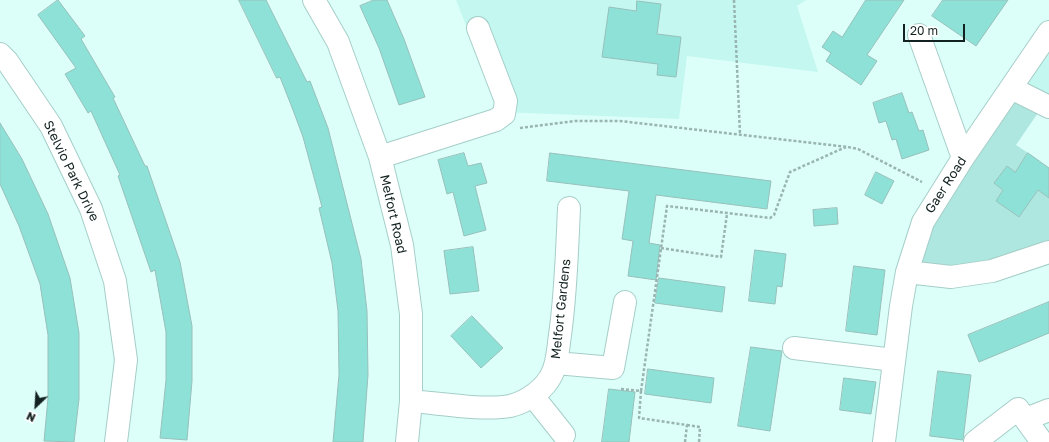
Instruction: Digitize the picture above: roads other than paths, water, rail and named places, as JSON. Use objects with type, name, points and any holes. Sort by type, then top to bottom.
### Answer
[{"type":"street","name":"Melfort Road","points":[[314,0],[338,42],[380,157],[402,245],[410,314],[410,401],[407,442]]},
{"type":"street","points":[[380,157],[496,120],[504,114],[506,101],[478,28]]},
{"type":"street","name":"Gaer Road","points":[[884,442],[907,272],[923,222],[963,158],[1049,32]]},
{"type":"street","points":[[919,35],[963,158]]},
{"type":"street","name":"Stelvio Park Drive","points":[[0,54],[7,61],[52,126],[92,208],[115,281],[126,360],[116,442]]},
{"type":"street","points":[[1011,88],[1049,107]]},
{"type":"street","name":"Melfort Gardens","points":[[410,401],[500,407],[522,402],[532,396],[546,382],[552,374],[556,363],[565,294],[568,208]]},
{"type":"street","points":[[907,272],[951,277],[992,271],[1049,252]]},
{"type":"street","points":[[556,363],[613,368],[625,302]]},
{"type":"street","points":[[794,348],[894,360]]},
{"type":"street","points":[[532,396],[564,435]]},
{"type":"street","points":[[976,442],[1018,410],[1042,442]]},
{"type":"street","points":[[1026,420],[1049,410]]}]
